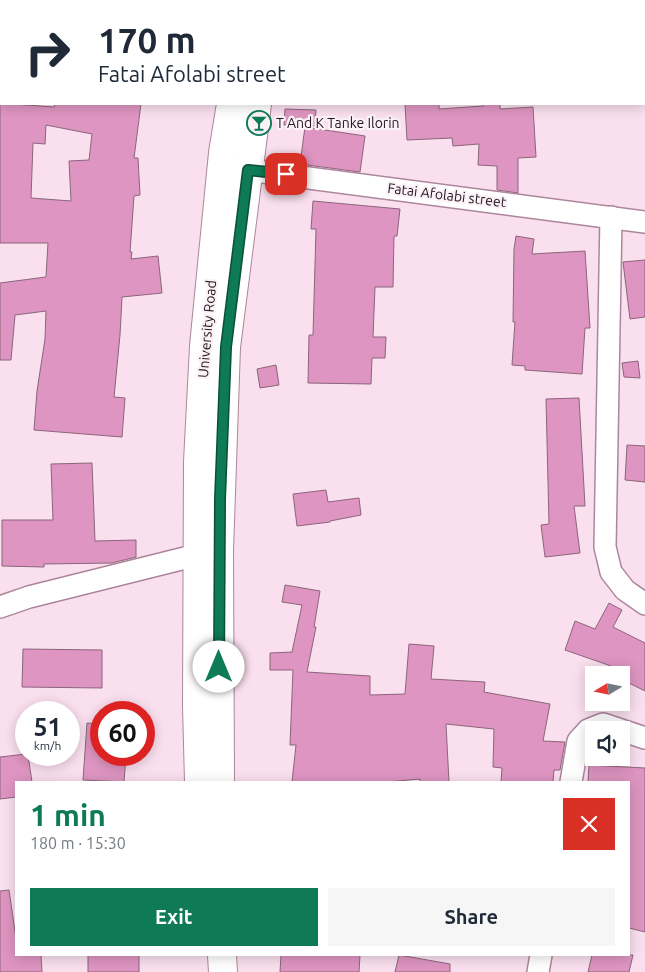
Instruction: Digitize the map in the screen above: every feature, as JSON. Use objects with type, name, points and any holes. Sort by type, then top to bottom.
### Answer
[{"type":"main road","name":"University Road","points":[[220,781],[208,553],[198,462],[204,346],[223,153],[231,105]]},
{"type":"main road","name":"University Road","points":[[199,781],[196,706],[208,553],[226,347],[257,105]]},
{"type":"main road","points":[[204,956],[204,972]]},
{"type":"main road","points":[[222,956],[223,972]]},
{"type":"street","name":"Fatai Afolabi street","points":[[248,170],[645,222]]},
{"type":"street","points":[[611,217],[605,546],[611,572],[625,590],[645,604]]},
{"type":"street","points":[[0,607],[29,597],[208,553]]},
{"type":"street","points":[[571,781],[578,742],[588,730],[603,724],[645,738]]},
{"type":"street","points":[[538,972],[541,956]]},
{"type":"building","points":[[0,105],[54,107],[55,105],[141,105],[134,158],[138,158],[140,195],[134,196],[130,252],[132,252],[131,259],[158,256],[162,293],[122,297],[114,397],[125,398],[122,437],[34,430],[37,391],[45,339],[46,311],[15,315],[11,360],[0,360],[0,283],[46,277],[48,243],[0,243]],"holes":[[[46,125],[92,134],[89,160],[69,161],[71,201],[31,198],[33,143],[45,144]]]},
{"type":"building","points":[[405,105],[439,105],[439,109],[483,105],[500,105],[500,109],[533,107],[536,157],[518,158],[518,193],[497,190],[497,166],[478,165],[479,144],[453,146],[452,138],[407,140]]},
{"type":"building","points":[[285,109],[316,110],[315,126],[284,125]]},
{"type":"building","points":[[305,127],[365,136],[360,172],[300,164]]},
{"type":"building","points":[[313,201],[400,209],[397,236],[394,236],[393,287],[375,287],[373,337],[386,337],[385,358],[372,358],[371,384],[308,383],[309,335],[313,335],[316,229],[311,229]]},
{"type":"building","points":[[516,236],[534,239],[532,254],[585,251],[590,328],[585,328],[582,374],[525,370],[525,366],[512,365],[515,322],[513,322],[514,249]]},
{"type":"building","points":[[645,260],[645,317],[630,319],[623,262]]},
{"type":"building","points":[[638,361],[640,378],[624,377],[622,363]]},
{"type":"building","points":[[276,365],[279,385],[260,388],[257,369]]},
{"type":"building","points":[[579,398],[585,506],[574,506],[580,553],[545,557],[541,525],[549,524],[546,399]]},
{"type":"building","points":[[627,445],[645,446],[645,482],[625,480]]},
{"type":"building","points":[[92,463],[95,541],[136,540],[136,557],[112,563],[44,564],[44,567],[2,566],[2,520],[53,520],[51,464]]},
{"type":"building","points":[[326,490],[328,502],[359,498],[361,515],[330,522],[297,526],[293,494]]},
{"type":"building","points":[[285,585],[320,591],[314,627],[316,627],[307,672],[370,676],[370,695],[405,694],[409,644],[434,646],[431,679],[485,682],[484,692],[550,704],[543,741],[565,742],[560,770],[554,770],[553,781],[501,781],[502,768],[493,767],[494,729],[446,724],[449,781],[420,781],[420,779],[398,781],[292,781],[296,745],[290,745],[293,670],[270,670],[270,653],[292,652],[302,605],[282,602]]},
{"type":"building","points":[[609,603],[622,610],[613,627],[645,643],[645,691],[630,684],[630,666],[611,666],[565,650],[575,621],[595,629]]},
{"type":"building","points":[[23,649],[102,650],[102,688],[22,687]]},
{"type":"building","points":[[87,723],[90,723],[90,766],[125,766],[124,781],[83,780]]},
{"type":"building","points":[[15,755],[15,766],[30,766],[32,781],[15,781],[15,797],[0,799],[0,757]]},
{"type":"building","points":[[589,766],[645,768],[645,932],[630,928],[630,781],[588,781]]},
{"type":"building","points":[[9,890],[15,931],[15,956],[41,956],[42,972],[0,972],[0,891]]},
{"type":"building","points":[[633,955],[629,972],[588,972],[592,956]]},
{"type":"building","points":[[88,956],[139,956],[139,972],[88,972]]},
{"type":"building","points":[[281,956],[360,956],[359,972],[280,972]]},
{"type":"building","points":[[399,956],[450,964],[450,972],[395,972]]},
{"type":"place","name":"T And K Tanke Ilorin","points":[[259,123]]},
{"type":"route","points":[[219,667],[220,499],[226,347],[248,170],[286,174]]}]
